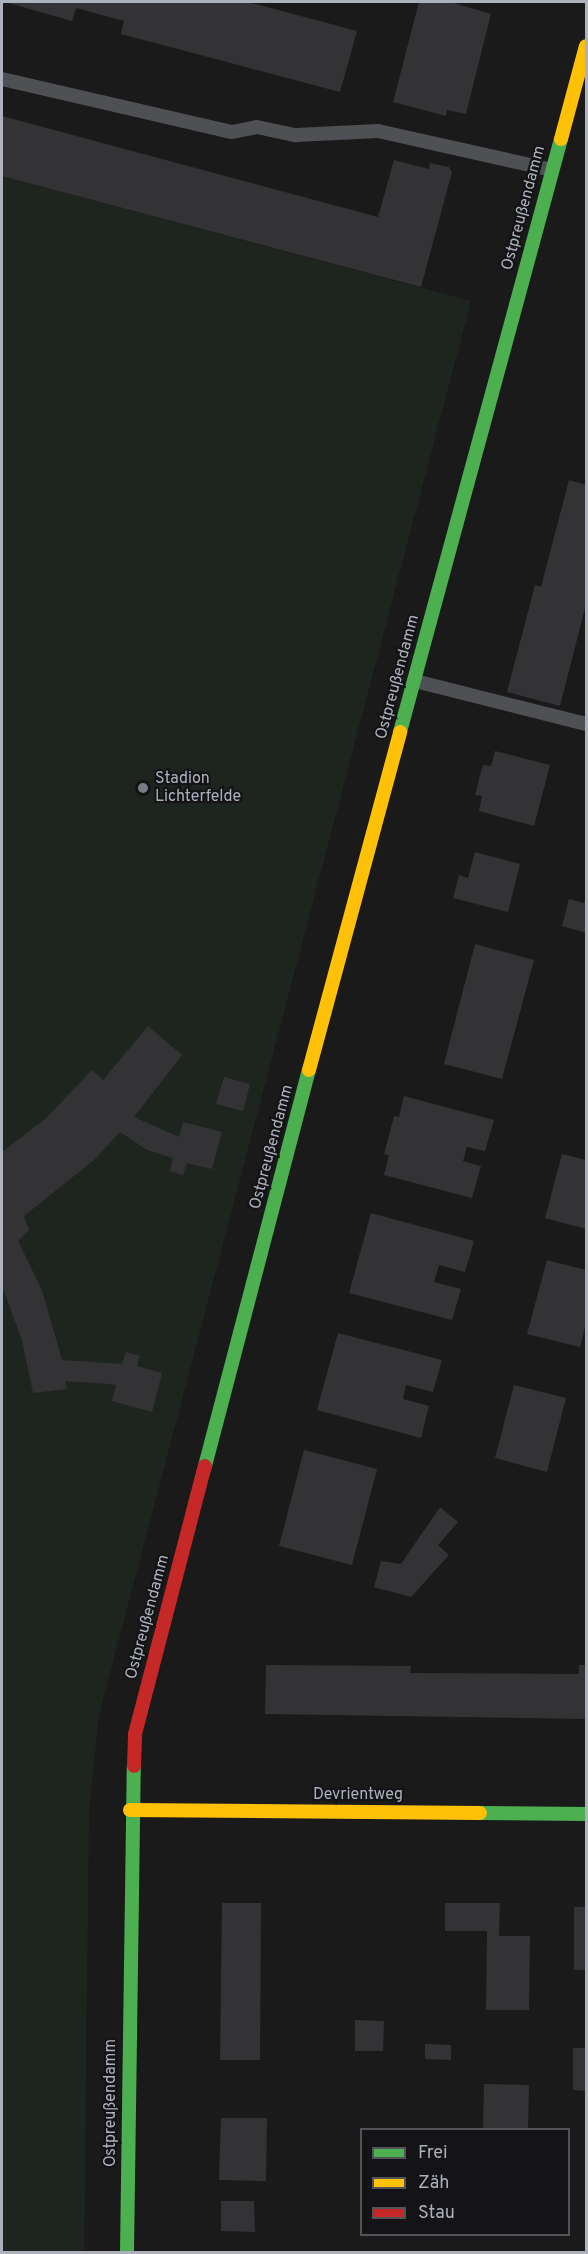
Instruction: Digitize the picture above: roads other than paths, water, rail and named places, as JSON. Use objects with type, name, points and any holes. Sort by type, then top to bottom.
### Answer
[{"type":"street","name":"Ostpreußendamm","points":[[127,2253],[130,1810],[135,1734],[586,46]]},
{"type":"street","name":"Devrientweg","points":[[130,1810],[586,1814]]},
{"type":"lane","points":[[2,79],[232,132],[257,127],[296,135],[378,131],[552,170]]},
{"type":"lane","points":[[415,681],[586,724]]},
{"type":"place","name":"Stadion Lichterfelde","points":[[143,788]]}]
